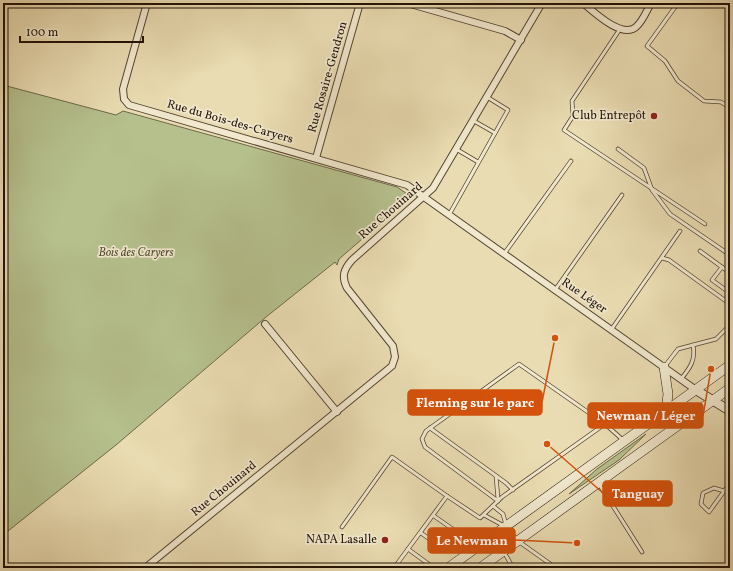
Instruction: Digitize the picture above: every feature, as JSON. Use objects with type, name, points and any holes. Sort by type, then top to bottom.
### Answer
[{"type":"main road","points":[[448,568],[730,365]]},
{"type":"main road","points":[[664,367],[668,394],[666,412]]},
{"type":"main road","points":[[480,568],[730,388]]},
{"type":"street","name":"Rue du Bois-des-Caryers","points":[[147,3],[123,89],[124,99],[128,103],[402,182],[425,197]]},
{"type":"street","name":"Rue Rosaire-Gendron","points":[[316,158],[360,3]]},
{"type":"street","points":[[407,3],[501,30],[521,40]]},
{"type":"street","name":"Rue Chouinard","points":[[145,568],[391,367],[395,357],[395,350],[392,343],[347,288],[343,278],[345,269],[352,260],[425,197],[433,188],[474,121],[542,3]]},
{"type":"street","points":[[583,3],[620,29],[630,30],[637,26],[651,3]]},
{"type":"street","name":"Rue Léger","points":[[425,197],[696,390],[730,411]]},
{"type":"street","points":[[265,324],[337,412]]},
{"type":"lane","points":[[678,3],[647,46],[665,61],[678,81],[704,101],[721,102],[730,108]]},
{"type":"lane","points":[[620,29],[572,101],[573,116],[564,130],[705,224]]},
{"type":"lane","points":[[449,215],[508,110],[488,97]]},
{"type":"lane","points":[[474,121],[495,133]]},
{"type":"lane","points":[[618,149],[644,168],[652,190],[670,214],[730,255]]},
{"type":"lane","points":[[456,150],[478,162]]},
{"type":"lane","points":[[504,254],[571,161]]},
{"type":"lane","points":[[555,290],[622,195]]},
{"type":"lane","points":[[611,330],[680,231]]},
{"type":"lane","points":[[700,251],[730,273]]},
{"type":"lane","points":[[662,258],[669,260],[730,304]]},
{"type":"lane","points":[[722,267],[712,280],[730,293]]},
{"type":"lane","points":[[664,367],[678,349],[716,339],[730,325]]},
{"type":"lane","points":[[681,379],[695,356],[693,345]]},
{"type":"lane","points":[[498,501],[425,447],[422,442],[422,437],[430,428],[519,364],[605,424],[625,441]]},
{"type":"lane","points":[[342,527],[392,457],[480,518],[498,501],[605,424]]},
{"type":"lane","points":[[430,428],[513,490]]},
{"type":"lane","points":[[496,476],[498,501]]},
{"type":"lane","points":[[598,483],[642,552]]},
{"type":"lane","points":[[724,492],[714,488],[703,493],[701,504],[709,512],[724,492],[730,483]]},
{"type":"lane","points":[[402,568],[397,564],[434,516],[447,496]]},
{"type":"lane","points":[[492,506],[503,514],[506,527]]},
{"type":"lane","points":[[484,515],[506,527],[518,541],[556,568]]},
{"type":"lane","points":[[434,516],[464,537]]},
{"type":"lane","points":[[421,533],[445,550]]},
{"type":"lane","points":[[408,549],[434,568]]},
{"type":"lane","points":[[504,551],[513,568]]},
{"type":"green space","name":"Bois des Caryers","points":[[3,85],[116,115],[123,111],[397,187],[410,196],[339,259],[337,265],[335,262],[266,317],[116,445],[3,535]]},
{"type":"green space","points":[[646,434],[619,460],[569,494],[597,469]]},
{"type":"place","name":"Club Entrepôt","points":[[654,116]]},
{"type":"place","name":"Fleming sur le parc","points":[[555,338]]},
{"type":"place","name":"Newman / Léger","points":[[711,369]]},
{"type":"place","name":"Tanguay","points":[[547,444]]},
{"type":"place","name":"NAPA Lasalle","points":[[385,540]]},
{"type":"place","name":"Le Newman","points":[[577,543]]}]
